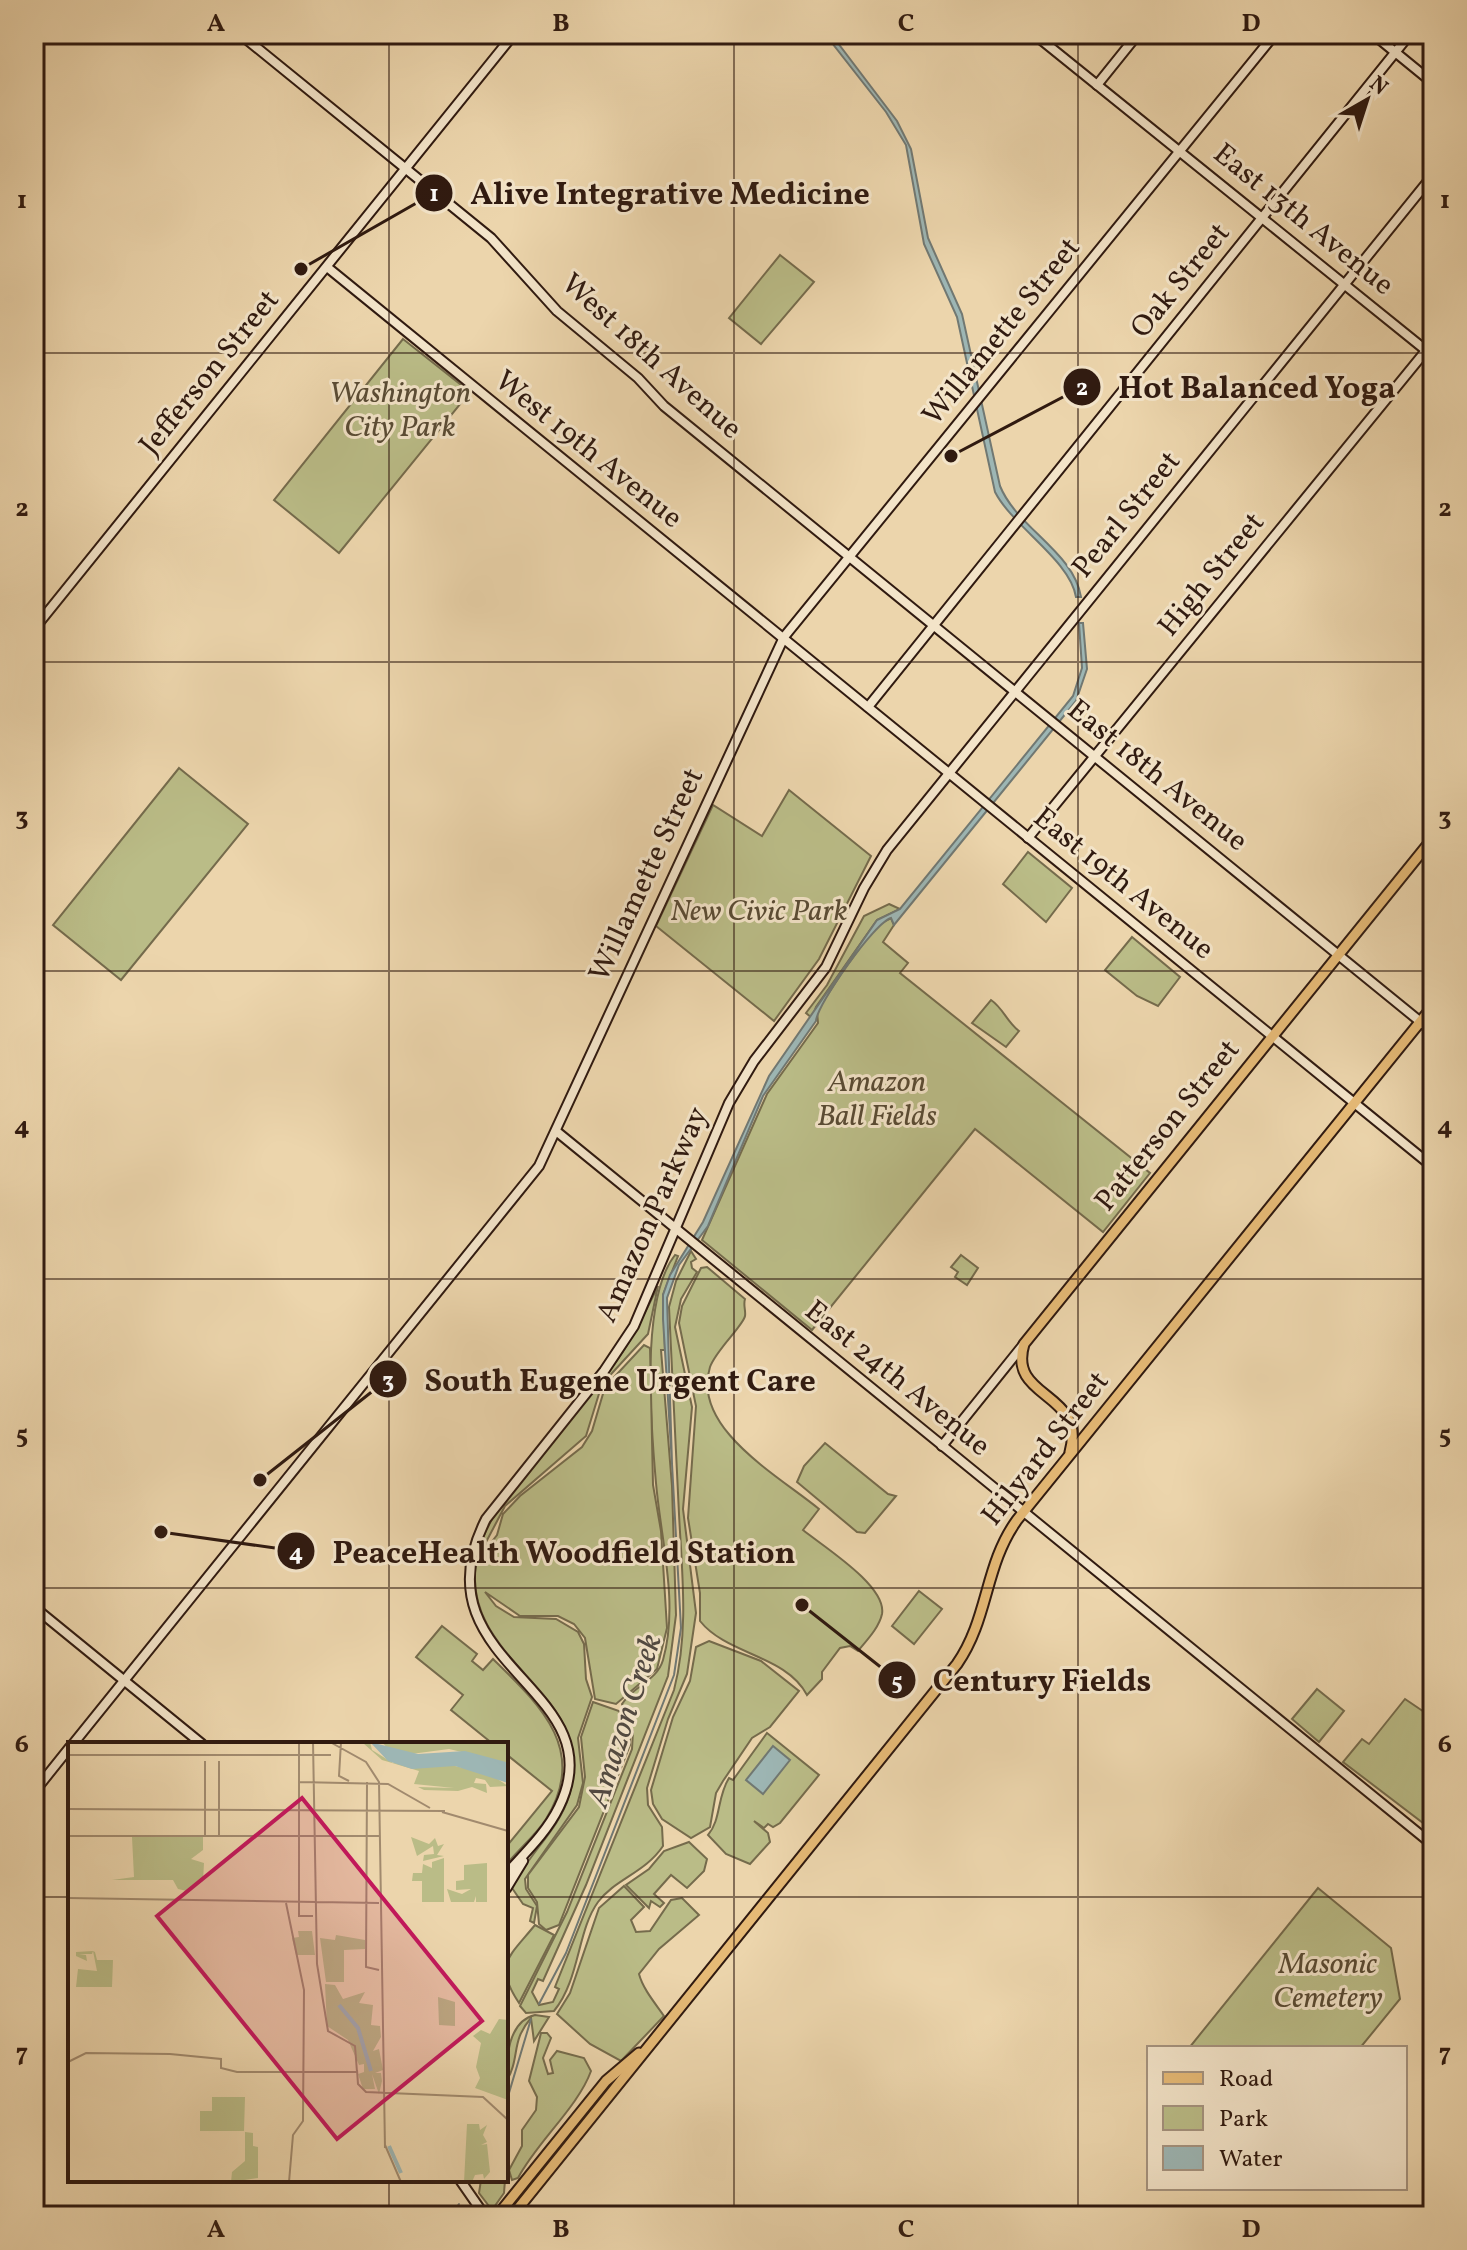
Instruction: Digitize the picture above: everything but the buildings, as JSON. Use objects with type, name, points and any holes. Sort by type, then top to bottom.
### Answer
[{"type":"main road","name":"West 18th Avenue","points":[[240,34],[500,246],[557,311],[638,378],[664,406],[850,557]]},
{"type":"main road","name":"Jefferson Street","points":[[34,629],[514,34]]},
{"type":"main road","name":"East 13th Avenue","points":[[1034,34],[1430,353]]},
{"type":"main road","points":[[1097,85],[1138,34]]},
{"type":"main road","name":"Willamette Street","points":[[74,1742],[529,1178],[556,1131],[784,637],[1275,34]]},
{"type":"main road","points":[[1373,34],[1433,83]]},
{"type":"main road","name":"Oak Street","points":[[868,707],[1410,34]]},
{"type":"main road","name":"Pearl Street","points":[[950,774],[1433,175]]},
{"type":"main road","name":"West 19th Avenue","points":[[327,267],[784,637]]},
{"type":"main road","name":"High Street","points":[[1028,838],[1430,353],[1433,342]]},
{"type":"main road","name":"East 18th Avenue","points":[[850,557],[1433,1032]]},
{"type":"main road","name":"East 19th Avenue","points":[[784,637],[1433,1167]]},
{"type":"main road","name":"Amazon Parkway","points":[[508,1872],[551,1821],[565,1793],[567,1748],[549,1708],[497,1652],[481,1628],[470,1582],[474,1546],[493,1506],[619,1349],[644,1305],[739,1084],[826,967],[864,888],[887,850],[950,774]]},
{"type":"main road","name":"Patterson Street","points":[[942,1446],[1433,838]]},
{"type":"main road","name":"Hilyard Street","points":[[512,2216],[641,2051],[957,1664],[978,1626],[996,1555],[1023,1512],[1433,1006]]},
{"type":"main road","name":"East 24th Avenue","points":[[556,1131],[1433,1845]]},
{"type":"main road","points":[[1024,1344],[1020,1365],[1023,1374],[1089,1431]]},
{"type":"main road","points":[[1062,1408],[1073,1426],[1069,1456]]},
{"type":"main road","points":[[34,1607],[200,1742]]},
{"type":"main road","name":"Willamette Street","points":[[34,1792],[68,1750]]},
{"type":"main road","name":"Amazon Parkway","points":[[508,1886],[531,1846]]},
{"type":"main road","name":"Hilyard Street","points":[[497,2216],[606,2081],[641,2051]]},
{"type":"main road","points":[[461,2182],[485,2216]]},
{"type":"green space","points":[[780,255],[814,282],[761,344],[729,318]]},
{"type":"green space","name":"Washington City Park","points":[[403,339],[470,392],[339,553],[274,500]]},
{"type":"green space","points":[[179,768],[248,824],[121,980],[53,925]]},
{"type":"green space","name":"New Civic Park","points":[[789,790],[871,856],[819,959],[774,1021],[656,926],[713,805],[762,836]]},
{"type":"green space","points":[[1028,852],[1072,888],[1046,922],[1003,884]]},
{"type":"green space","points":[[889,904],[900,909],[877,920],[816,1007],[812,1018],[806,1013],[827,985],[864,916]]},
{"type":"green space","name":"Amazon Ball Fields","points":[[891,918],[894,925],[883,942],[908,963],[900,973],[1150,1173],[1103,1232],[975,1129],[812,1330],[702,1240],[767,1094],[818,1023],[817,1011],[843,971],[876,926]]},
{"type":"green space","points":[[1132,937],[1180,977],[1158,1006],[1137,996],[1105,970]]},
{"type":"green space","points":[[991,1000],[1019,1031],[1006,1047],[972,1023]]},
{"type":"green space","points":[[691,1251],[696,1259],[691,1262],[692,1268],[697,1272],[681,1299],[675,1327],[692,1407],[683,1509],[696,1613],[687,1674],[668,1719],[647,1788],[648,1805],[662,1827],[663,1846],[648,1863],[613,1887],[598,1902],[586,1927],[569,1985],[554,2011],[526,2013],[520,2006],[567,1912],[632,1749],[633,1731],[622,1704],[656,1673],[663,1660],[669,1595],[654,1459],[650,1364],[657,1301],[664,1275],[675,1255],[678,1256],[663,1295],[665,1350],[661,1350],[672,1486],[676,1615],[668,1676],[586,1885],[543,1981],[538,1979],[532,1992],[539,2005],[553,2002],[559,1989],[555,1987],[674,1690],[679,1668],[683,1602],[669,1307],[676,1281]]},
{"type":"green space","points":[[961,1255],[978,1268],[967,1285],[955,1277],[958,1272],[951,1267]]},
{"type":"green space","points":[[707,1267],[745,1299],[743,1320],[710,1367],[708,1389],[713,1410],[742,1448],[819,1509],[803,1530],[865,1580],[881,1603],[882,1614],[868,1639],[858,1651],[850,1646],[840,1648],[822,1672],[822,1679],[807,1695],[785,1671],[725,1641],[700,1621],[700,1593],[688,1518],[696,1406],[679,1323],[682,1306],[701,1268]]},
{"type":"green space","points":[[658,1286],[648,1334],[602,1384],[586,1436],[505,1506],[485,1544],[490,1544],[497,1535],[503,1514],[520,1496],[582,1447],[592,1431],[605,1387],[644,1345],[650,1348],[653,1485],[661,1531],[667,1628],[657,1669],[616,1704],[595,1699],[585,1638],[574,1624],[558,1616],[520,1616],[485,1592],[496,1606],[514,1617],[556,1619],[578,1632],[584,1644],[586,1679],[592,1697],[578,1738],[583,1783],[577,1805],[525,1879],[526,1889],[537,1906],[534,1923],[530,1921],[533,1908],[523,1904],[512,1888],[564,1808],[569,1796],[574,1760],[566,1729],[549,1702],[488,1627],[477,1597],[476,1561],[483,1537],[513,1487],[617,1360]]},
{"type":"green space","points":[[825,1443],[888,1494],[896,1496],[865,1533],[857,1532],[797,1482],[804,1466]]},
{"type":"green space","points":[[919,1591],[942,1609],[914,1644],[892,1626]]},
{"type":"green space","points":[[442,1626],[477,1654],[472,1661],[483,1670],[493,1659],[527,1694],[553,1730],[561,1750],[562,1771],[558,1794],[542,1825],[508,1863],[508,1845],[552,1791],[508,1756],[508,1742],[491,1742],[451,1710],[463,1695],[416,1657]]},
{"type":"green space","points":[[709,1641],[761,1661],[799,1691],[770,1727],[752,1738],[716,1793],[710,1827],[691,1838],[662,1819],[653,1804],[651,1790],[673,1717],[690,1681],[696,1647]]},
{"type":"green space","points":[[1317,1689],[1344,1711],[1319,1742],[1292,1719]]},
{"type":"green space","points":[[1405,1699],[1433,1718],[1433,1818],[1427,1826],[1343,1762],[1362,1739],[1369,1744]]},
{"type":"green space","points":[[593,1702],[619,1711],[630,1734],[630,1745],[559,1925],[546,1930],[539,1924],[537,1902],[528,1888],[528,1875],[579,1807],[585,1777],[581,1737]]},
{"type":"green space","points":[[767,1733],[819,1775],[780,1823],[773,1827],[768,1824],[764,1828],[754,1821],[768,1833],[770,1842],[750,1864],[726,1854],[708,1835],[729,1778],[733,1780]]},
{"type":"green space","points":[[689,1842],[707,1859],[704,1871],[687,1888],[671,1875],[654,1894],[664,1903],[660,1907],[651,1901],[649,1908],[626,1885],[649,1869],[664,1851]]},
{"type":"green space","points":[[624,1886],[644,1907],[631,1920],[636,1932],[650,1931],[671,1900],[682,1898],[699,1915],[659,1949],[639,1974],[664,2016],[621,2061],[590,2044],[557,2014],[570,1993],[599,1908]]},
{"type":"green space","name":"Masonic Cemetery","points":[[1318,1888],[1391,1948],[1400,1999],[1362,2046],[1191,2046]]},
{"type":"green space","points":[[535,1925],[554,1935],[519,2003],[508,1982],[508,1961]]},
{"type":"green space","points":[[535,2015],[549,2017],[534,2041],[531,2018],[520,2035],[508,2078],[510,2042],[526,2019]]},
{"type":"green space","points":[[541,2033],[547,2033],[551,2038],[543,2058],[548,2074],[553,2073],[550,2060],[557,2051],[584,2058],[591,2071],[577,2098],[518,2178],[512,2180],[509,2170],[522,2146],[522,2130],[536,2110],[537,2097],[529,2081]]},
{"type":"green space","points":[[481,2182],[505,2182],[504,2193],[492,2210],[479,2193]]},
{"type":"water","points":[[825,34],[831,34],[897,121],[911,149],[928,238],[962,314],[1000,486],[1019,515],[1068,567],[1081,597],[1076,597],[1072,583],[1063,570],[1014,518],[995,492],[957,317],[924,244],[906,145],[886,112]]},
{"type":"water","points":[[1079,623],[1083,623],[1087,669],[1076,701],[894,925],[891,918],[883,923],[848,965],[826,998],[816,1021],[763,1096],[708,1226],[679,1265],[667,1298],[672,1464],[663,1319],[663,1295],[670,1275],[703,1222],[769,1076],[877,920],[900,909],[1073,696],[1082,668]]},
{"type":"water","points":[[773,1746],[790,1760],[763,1794],[746,1780]]},
{"type":"waterway","name":"Amazon Creek","points":[[539,2004],[566,1953],[674,1675],[681,1628],[672,1464]]},
{"type":"waterway","name":"Amazon Creek","points":[[508,2096],[531,2019]]},
{"type":"waterway","name":"Amazon Creek","points":[[450,2216],[459,2204]]},
{"type":"place","name":"Alive Integrative Medicine","points":[[301,269]]},
{"type":"place","name":"Hot Balanced Yoga","points":[[951,456]]},
{"type":"place","name":"South Eugene Urgent Care","points":[[260,1480]]},
{"type":"place","name":"PeaceHealth Woodfield Station","points":[[161,1532]]},
{"type":"place","name":"Century Fields","points":[[802,1605]]}]
